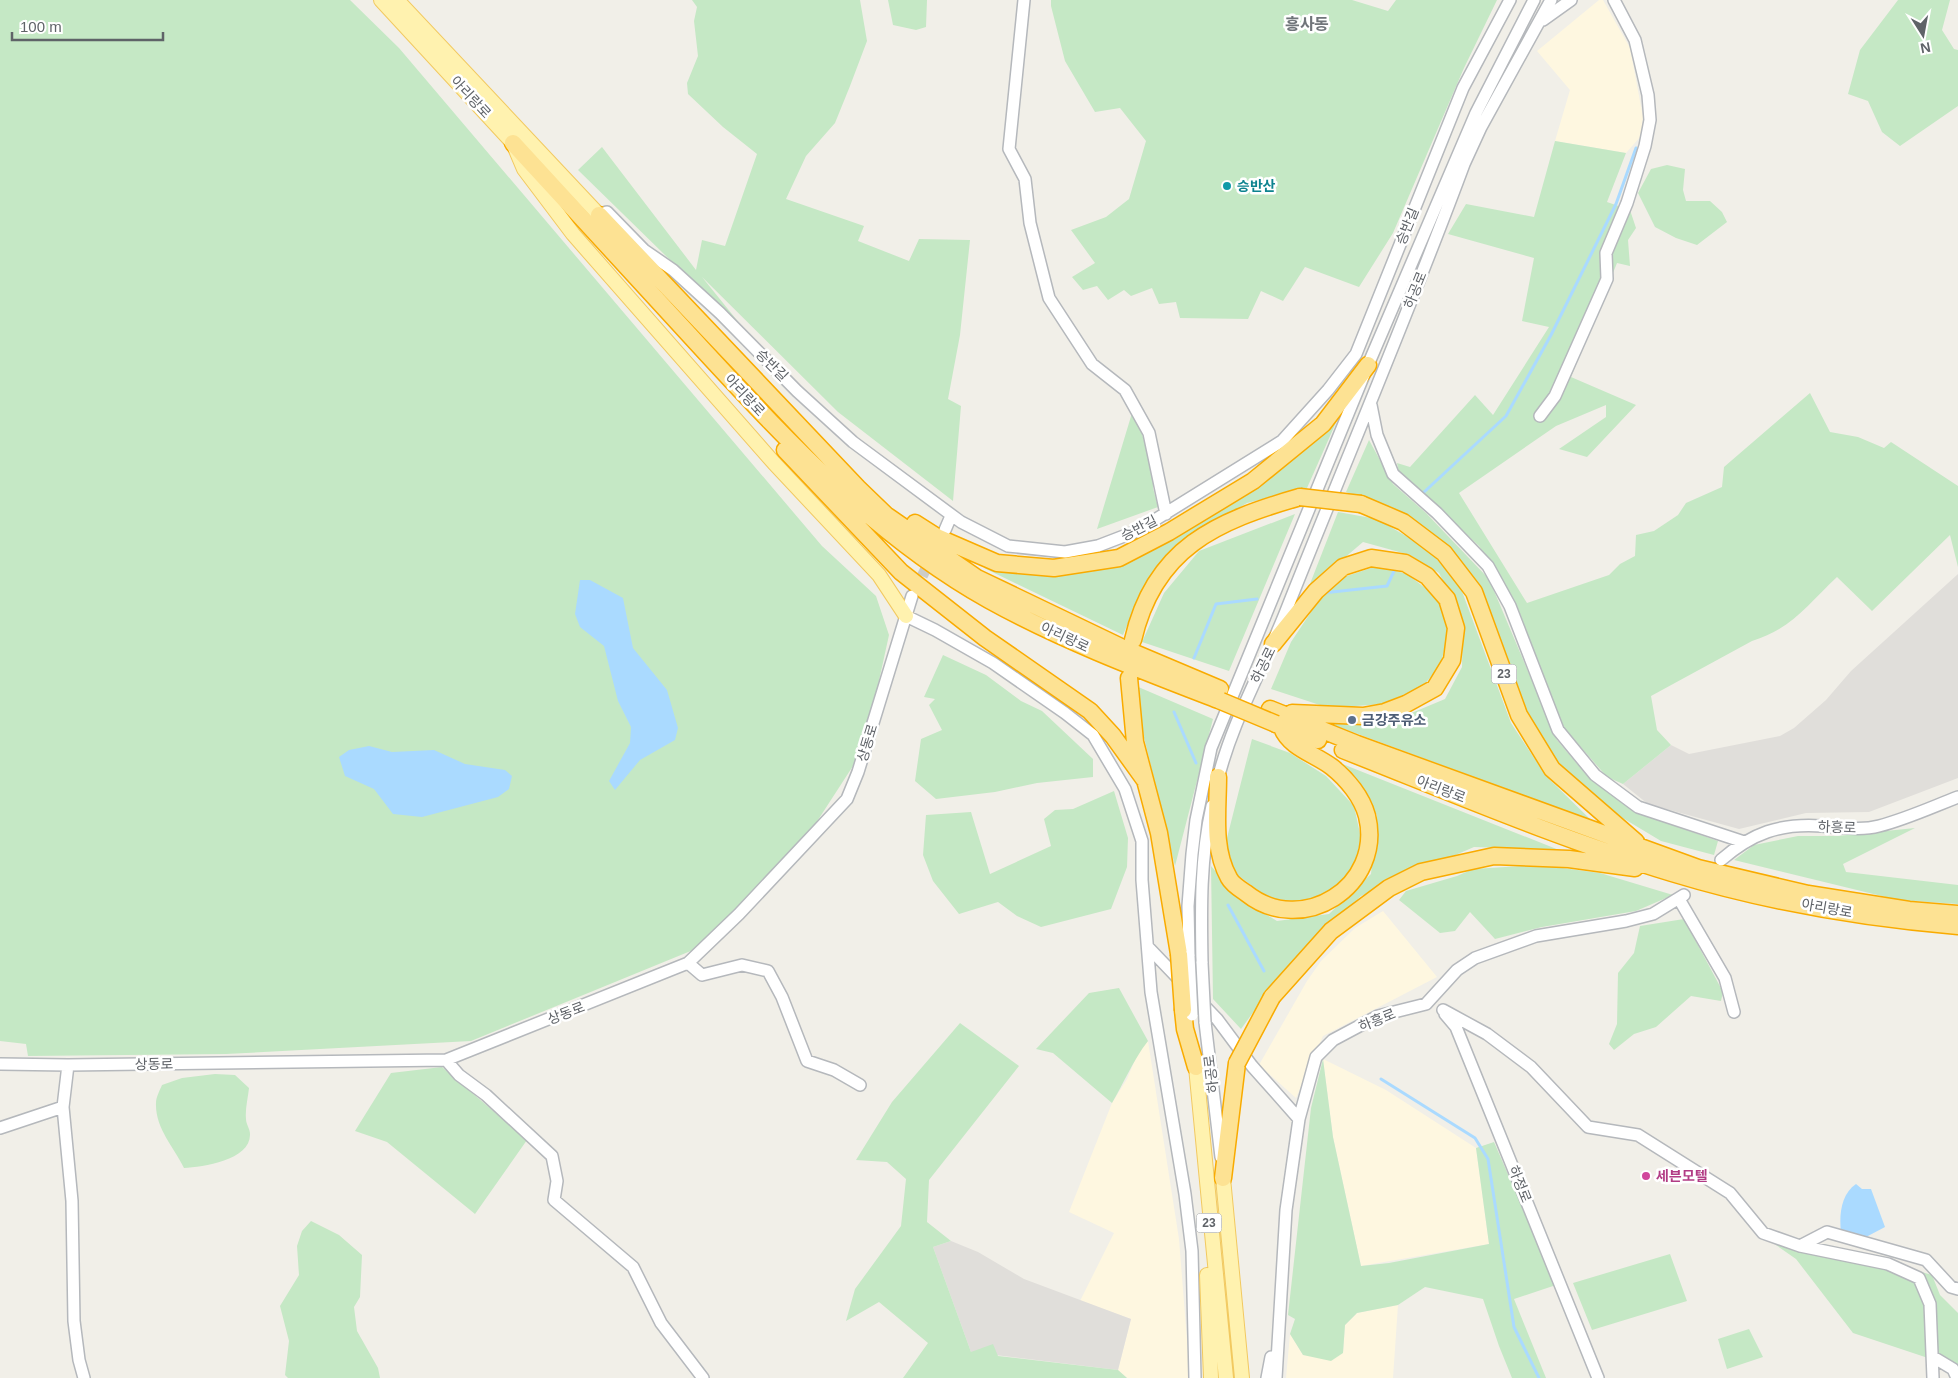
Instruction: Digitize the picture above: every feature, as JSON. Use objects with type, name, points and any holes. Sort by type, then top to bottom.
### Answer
[{"type":"highway","name":"아리랑로","points":[[513,142],[764,415],[861,509],[922,557],[988,599],[1048,630],[1120,662],[1223,696]]},
{"type":"highway","name":"아리랑로","points":[[599,215],[886,515],[977,578],[1223,696],[1537,826],[1672,873],[1778,900],[1908,922],[1958,926]]},
{"type":"highway","points":[[867,496],[938,537],[997,562],[1054,568],[1119,558],[1169,532],[1253,481],[1323,424],[1368,365]]},
{"type":"highway","points":[[764,415],[771,432],[789,456],[901,572],[985,638],[1090,711],[1113,736],[1144,779]]},
{"type":"highway","name":"23","points":[[1133,640],[1139,613],[1159,575],[1187,546],[1251,511],[1300,497],[1361,504],[1403,522],[1444,553],[1474,592],[1519,714],[1552,769],[1648,852]]},
{"type":"highway","points":[[1218,777],[1217,834],[1221,859],[1230,880],[1265,906],[1290,912],[1319,906],[1345,890],[1358,876],[1366,856],[1370,835],[1366,814],[1355,790],[1332,767],[1286,738],[1277,718],[1363,716],[1385,712],[1406,704],[1434,688],[1452,660],[1456,628],[1446,599],[1426,576],[1405,563],[1371,558],[1343,567],[1336,573],[1316,591],[1273,644]]},
{"type":"highway","name":"23","points":[[1129,678],[1135,742],[1159,833],[1184,955],[1187,1013],[1184,1029],[1196,1067]]},
{"type":"highway","name":"아리랑로","points":[[1277,718],[1648,852],[1698,868],[1808,894],[1909,910],[1958,914]]},
{"type":"highway","name":"23","points":[[1223,1178],[1237,1063],[1272,997],[1331,932],[1389,888],[1421,872],[1494,856],[1568,859],[1672,873]]},
{"type":"main road","name":"아리랑로","points":[[381,0],[513,142]]},
{"type":"main road","name":"아리랑로","points":[[397,0],[599,215]]},
{"type":"main road","points":[[513,142],[524,169],[573,234],[774,463],[879,575],[906,616]]},
{"type":"main road","name":"하공로","points":[[1196,1067],[1226,1378]]},
{"type":"main road","name":"하공로","points":[[1223,1178],[1242,1378]]},
{"type":"main road","points":[[1206,1181],[1211,1378]]},
{"type":"street","points":[[1024,0],[1009,149],[1025,179],[1030,224],[1049,298],[1092,364],[1124,390],[1148,433],[1166,514]]},
{"type":"street","name":"승반길","points":[[599,215],[607,212],[644,250],[673,270],[720,313],[797,391],[853,442],[952,516],[1008,546],[1065,552],[1098,546],[1137,532],[1282,441],[1328,390],[1356,354],[1463,88],[1510,0]]},
{"type":"street","name":"하공로","points":[[1184,955],[1196,820],[1210,748],[1368,365],[1476,113],[1534,0]]},
{"type":"street","name":"하공로","points":[[1223,1178],[1205,1022],[1201,903],[1204,843],[1218,777],[1244,702],[1273,644],[1322,520],[1371,405],[1393,344],[1477,134],[1551,0]]},
{"type":"street","points":[[1539,22],[1571,0]]},
{"type":"street","points":[[1540,416],[1555,396],[1607,279],[1606,253],[1626,203],[1645,146],[1650,120],[1648,95],[1635,40],[1614,0]]},
{"type":"street","points":[[1371,405],[1377,435],[1393,474],[1437,513],[1488,566],[1510,606],[1558,730],[1595,775],[1638,807],[1744,842]]},
{"type":"street","points":[[945,530],[952,516]]},
{"type":"street","name":"상동로","points":[[0,1064],[68,1066],[446,1060],[688,963],[739,914],[847,799],[858,772],[912,596]]},
{"type":"street","points":[[906,616],[936,630],[993,663],[1093,735],[1125,789],[1142,841],[1142,880],[1151,992],[1172,1111],[1188,1223],[1195,1325],[1195,1378]]},
{"type":"street","name":"하흥로","points":[[1721,860],[1754,836],[1788,826],[1821,826],[1851,829],[1879,826],[1958,797]]},
{"type":"street","points":[[1734,1012],[1725,978],[1681,897],[1653,914],[1626,921],[1536,936],[1475,958],[1457,970],[1426,1004],[1443,1010],[1487,1034],[1532,1067],[1588,1127],[1638,1135],[1730,1192],[1763,1233],[1800,1246],[1888,1264],[1919,1278],[1930,1304],[1933,1357],[1932,1378]]},
{"type":"street","points":[[1148,947],[1217,1019],[1252,1066],[1299,1119]]},
{"type":"street","points":[[688,963],[702,974],[742,965],[768,971],[782,997],[807,1062],[834,1070],[860,1085]]},
{"type":"street","name":"하흥로","points":[[1278,1321],[1286,1210],[1299,1119],[1316,1057],[1333,1040],[1378,1016],[1426,1004]]},
{"type":"street","name":"하정로","points":[[1443,1010],[1456,1027],[1598,1378]]},
{"type":"street","points":[[446,1060],[459,1075],[486,1095],[552,1156],[556,1180],[554,1200],[633,1267],[661,1323],[703,1378]]},
{"type":"street","points":[[68,1066],[63,1107],[72,1201],[74,1321],[79,1360],[84,1378]]},
{"type":"street","points":[[0,1128],[63,1107]]},
{"type":"street","points":[[1800,1246],[1827,1232],[1926,1260],[1951,1286],[1958,1289]]},
{"type":"street","points":[[1267,1378],[1278,1321]]},
{"type":"street","points":[[1276,1378],[1278,1321]]},
{"type":"street","points":[[1933,1357],[1954,1369],[1957,1378]]},
{"type":"shaded area","points":[[1599,0],[1603,0],[1630,48],[1643,117],[1641,136],[1626,153],[1555,141],[1570,90],[1537,51]]},
{"type":"shaded area","points":[[1958,574],[1958,778],[1869,812],[1806,813],[1739,829],[1648,804],[1623,784],[1671,745],[1689,754],[1780,736],[1794,728],[1826,700],[1851,671]]},
{"type":"shaded area","points":[[1383,911],[1437,977],[1323,1036],[1296,1098],[1259,1065],[1307,981],[1321,961],[1355,928]]},
{"type":"shaded area","points":[[1148,1041],[1179,1239],[1190,1378],[1127,1378],[1118,1370],[1131,1319],[1080,1301],[1114,1233],[1069,1212],[1112,1103],[1127,1079],[1138,1053]]},
{"type":"shaded area","points":[[1323,1059],[1386,1090],[1476,1148],[1489,1244],[1361,1266],[1333,1137]]},
{"type":"shaded area","points":[[951,1241],[978,1252],[1024,1279],[1131,1319],[1118,1370],[971,1352],[933,1247]]},
{"type":"shaded area","points":[[1398,1305],[1393,1378],[1286,1378],[1290,1334],[1303,1355],[1343,1353],[1345,1325],[1357,1313]]},
{"type":"green space","points":[[0,0],[350,0],[399,48],[822,546],[876,596],[889,635],[864,749],[805,840],[698,948],[471,1041],[226,1054],[28,1056],[26,1044],[0,1041]]},
{"type":"green space","points":[[692,0],[860,0],[867,41],[835,123],[806,156],[786,199],[864,226],[858,241],[909,261],[919,239],[970,240],[960,335],[948,399],[961,406],[953,501],[838,412],[702,277],[740,324],[667,257],[578,170],[602,147],[696,270],[702,240],[725,246],[757,154],[723,127],[688,94],[687,83],[698,56],[694,21],[697,7]]},
{"type":"green space","points":[[888,0],[927,0],[926,27],[916,30],[893,25]]},
{"type":"green space","points":[[1051,0],[1352,0],[1388,11],[1396,0],[1497,0],[1464,68],[1393,233],[1359,287],[1305,267],[1283,301],[1261,291],[1248,319],[1180,318],[1176,302],[1159,304],[1152,288],[1131,296],[1124,290],[1108,300],[1097,286],[1083,290],[1072,277],[1095,263],[1071,230],[1106,217],[1129,199],[1146,141],[1120,108],[1095,112],[1065,61]]},
{"type":"green space","points":[[1898,0],[1950,0],[1942,30],[1954,49],[1958,50],[1958,106],[1900,146],[1882,132],[1868,101],[1848,94],[1860,50]]},
{"type":"green space","points":[[1555,141],[1626,153],[1607,202],[1630,210],[1636,228],[1628,240],[1630,266],[1617,263],[1571,377],[1636,405],[1587,457],[1559,449],[1606,417],[1606,405],[1556,426],[1459,493],[1527,603],[1609,575],[1620,564],[1635,556],[1636,535],[1654,531],[1678,515],[1686,503],[1722,487],[1724,467],[1810,393],[1830,432],[1858,437],[1884,448],[1891,442],[1958,486],[1958,567],[1950,535],[1872,611],[1837,577],[1789,623],[1651,696],[1657,730],[1671,745],[1623,784],[1607,777],[1564,728],[1517,606],[1479,546],[1399,472],[1397,463],[1410,467],[1475,395],[1493,415],[1549,327],[1522,321],[1534,258],[1448,234],[1466,204],[1534,217]]},
{"type":"green space","points":[[1667,165],[1685,169],[1683,190],[1686,201],[1710,201],[1722,212],[1727,222],[1697,245],[1676,238],[1655,227],[1638,193],[1651,169]]},
{"type":"green space","points":[[1342,409],[1307,488],[1247,503],[1177,545],[1143,588],[1123,635],[984,568],[1091,572],[1155,547],[1279,471]]},
{"type":"green space","points":[[1132,413],[1142,434],[1153,473],[1153,488],[1158,507],[1097,529]]},
{"type":"green space","points":[[1369,440],[1393,484],[1426,513],[1489,579],[1557,740],[1589,778],[1638,813],[1718,841],[1714,855],[1661,841],[1616,814],[1567,775],[1538,736],[1520,699],[1472,579],[1432,533],[1397,511],[1346,492]]},
{"type":"green space","points":[[1338,512],[1377,519],[1428,549],[1460,586],[1511,723],[1546,776],[1592,821],[1331,724],[1390,722],[1445,699],[1462,667],[1463,621],[1439,573],[1410,555],[1363,542],[1308,589]]},
{"type":"green space","points":[[1295,514],[1229,671],[1142,642],[1164,593],[1199,551]]},
{"type":"green space","points":[[1377,566],[1407,574],[1438,598],[1449,632],[1440,666],[1423,686],[1383,704],[1329,708],[1271,689],[1291,642],[1319,600],[1344,577]]},
{"type":"green space","points":[[943,655],[986,675],[1021,701],[1042,711],[1093,759],[1093,777],[1037,783],[995,792],[936,799],[915,781],[921,739],[942,730],[929,705],[935,699],[924,697]]},
{"type":"green space","points":[[1136,686],[1213,719],[1175,866],[1142,729]]},
{"type":"green space","points":[[1252,739],[1290,753],[1326,776],[1354,806],[1361,838],[1354,869],[1339,888],[1302,902],[1268,898],[1235,873],[1226,842]]},
{"type":"green space","points":[[1340,763],[1559,850],[1474,847],[1361,896],[1281,974],[1241,1029],[1213,999],[1211,866],[1240,899],[1277,921],[1329,914],[1371,874],[1377,815]]},
{"type":"green space","points":[[1114,791],[1128,838],[1127,867],[1111,909],[1041,927],[1017,916],[998,902],[959,914],[933,881],[923,855],[926,815],[971,812],[990,874],[1051,846],[1044,819],[1055,810],[1073,809]]},
{"type":"green space","points":[[1915,828],[1843,864],[1846,872],[1958,885],[1958,904],[1898,900],[1734,860],[1754,845],[1798,836],[1837,836]]},
{"type":"green space","points":[[1540,865],[1600,873],[1673,895],[1636,911],[1542,927],[1495,939],[1470,912],[1455,931],[1440,933],[1399,900],[1406,891],[1457,876],[1473,869]]},
{"type":"green space","points":[[1684,919],[1723,992],[1721,1001],[1691,996],[1656,1027],[1634,1034],[1614,1050],[1609,1044],[1617,1024],[1618,973],[1634,953],[1640,926]]},
{"type":"green space","points":[[1119,988],[1148,1041],[1112,1103],[1053,1053],[1036,1049],[1089,993]]},
{"type":"green space","points":[[960,1023],[1019,1066],[929,1180],[927,1222],[951,1241],[933,1247],[971,1352],[993,1344],[998,1356],[1118,1370],[1127,1378],[903,1378],[928,1343],[879,1302],[846,1321],[855,1289],[901,1226],[906,1179],[887,1162],[856,1160],[892,1102]]},
{"type":"green space","points":[[1323,1059],[1333,1137],[1361,1266],[1389,1263],[1489,1244],[1476,1148],[1494,1142],[1556,1285],[1514,1299],[1546,1378],[1512,1378],[1483,1299],[1425,1287],[1398,1305],[1357,1313],[1345,1325],[1343,1353],[1331,1361],[1303,1355],[1290,1334],[1295,1319],[1288,1315],[1311,1108]]},
{"type":"green space","points":[[442,1067],[527,1140],[475,1214],[387,1142],[355,1131],[391,1073]]},
{"type":"green space","points":[[215,1074],[235,1075],[249,1088],[246,1107],[246,1121],[250,1134],[248,1143],[235,1156],[225,1160],[213,1164],[184,1168],[159,1121],[156,1103],[157,1096],[162,1085],[182,1078]]},
{"type":"green space","points":[[311,1221],[339,1235],[362,1255],[360,1297],[354,1307],[357,1331],[378,1368],[380,1378],[288,1378],[285,1375],[289,1341],[280,1306],[299,1275],[297,1246],[302,1231]]},
{"type":"green space","points":[[1824,1244],[1932,1275],[1940,1295],[1958,1313],[1958,1371],[1945,1357],[1925,1357],[1853,1333],[1796,1259],[1776,1245]]},
{"type":"green space","points":[[1670,1254],[1687,1301],[1592,1330],[1573,1283]]},
{"type":"green space","points":[[1749,1329],[1763,1357],[1727,1369],[1718,1339]]},
{"type":"water","points":[[580,580],[590,580],[623,598],[633,648],[667,690],[678,728],[675,740],[640,760],[615,790],[609,781],[630,743],[631,727],[618,701],[604,646],[580,627],[575,614]]},
{"type":"water","points":[[369,746],[392,752],[434,750],[465,764],[505,770],[512,776],[509,789],[498,797],[422,817],[393,814],[374,789],[345,776],[339,757],[349,750]]},
{"type":"water","points":[[1856,1184],[1862,1189],[1871,1189],[1885,1227],[1866,1237],[1841,1232],[1842,1205],[1847,1193]]},
{"type":"waterway","points":[[1423,493],[1506,416],[1551,335],[1616,204],[1636,148]]},
{"type":"waterway","points":[[1323,593],[1387,586],[1394,571]]},
{"type":"waterway","points":[[1194,658],[1216,604],[1257,599]]},
{"type":"waterway","points":[[1174,712],[1196,763]]},
{"type":"waterway","points":[[1228,905],[1264,971]]},
{"type":"waterway","points":[[1381,1079],[1475,1138],[1488,1159],[1514,1327],[1539,1378]]},
{"type":"tunnel","points":[[915,591],[932,556]]},
{"type":"place","name":"승반산","points":[[1227,186]]},
{"type":"place","name":"금강주유소","points":[[1352,720]]},
{"type":"place","name":"세븐모텔","points":[[1646,1176]]},
{"type":"district","name":"흥사동","points":[[1307,24]]}]
